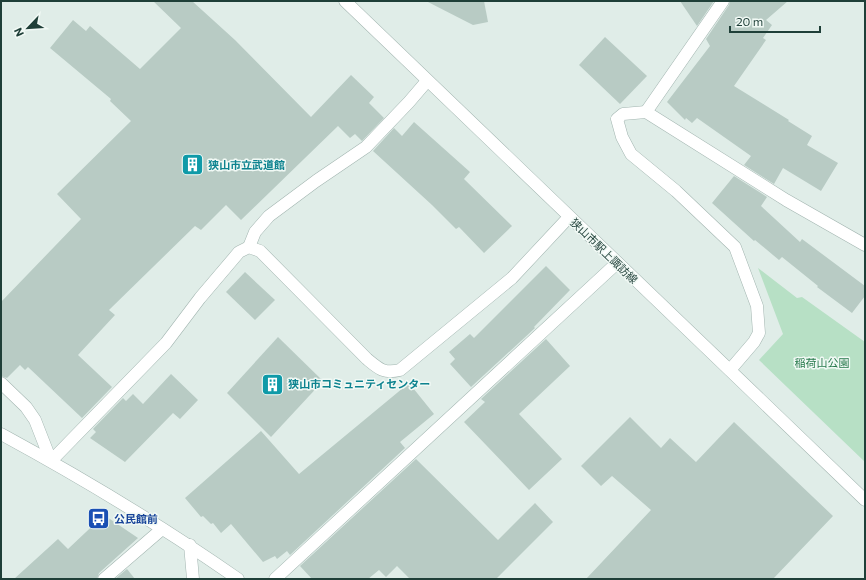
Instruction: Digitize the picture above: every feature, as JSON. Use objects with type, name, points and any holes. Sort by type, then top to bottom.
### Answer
[{"type":"street","name":"狭山市駅上諏訪線","points":[[344,1],[865,500]]},
{"type":"street","points":[[646,112],[723,1]]},
{"type":"street","points":[[51,461],[166,343],[200,298],[239,252],[249,247],[255,232],[269,216],[316,181],[366,147],[427,81]]},
{"type":"street","points":[[730,370],[754,342],[759,333],[757,306],[735,247],[676,191],[631,154],[622,137],[617,119],[623,114],[646,112],[786,200],[865,245]]},
{"type":"street","points":[[249,247],[260,251],[367,359],[380,370],[391,372],[400,370],[512,278],[569,217]]},
{"type":"street","points":[[275,579],[617,263]]},
{"type":"street","points":[[1,383],[26,407],[35,420],[51,461]]},
{"type":"street","points":[[1,434],[51,461],[190,545],[238,579]]},
{"type":"street","points":[[104,579],[162,529]]},
{"type":"street","points":[[190,545],[193,579]]},
{"type":"green space","name":"稲荷山公園","points":[[758,268],[797,298],[802,297],[865,342],[865,462],[759,360],[783,334]]},
{"type":"building","points":[[153,1],[192,1],[235,40],[311,117],[351,75],[374,97],[369,103],[384,118],[362,141],[355,134],[350,138],[338,126],[241,220],[226,205],[201,230],[195,226],[109,310],[115,315],[78,355],[112,387],[82,418],[28,367],[25,370],[20,365],[7,378],[1,376],[1,302],[81,219],[57,194],[131,121],[110,101],[111,99],[50,48],[73,20],[86,31],[90,26],[140,69],[181,28]]},
{"type":"building","points":[[426,1],[484,1],[488,22],[473,25]]},
{"type":"building","points":[[680,1],[714,1],[697,26]]},
{"type":"building","points":[[730,1],[788,1],[766,20],[772,25],[763,38],[766,40],[734,86],[812,136],[807,145],[838,163],[821,191],[783,168],[774,184],[744,165],[751,156],[697,118],[692,123],[686,118],[685,120],[667,102],[710,46],[706,39],[729,5]]},
{"type":"building","points":[[605,37],[647,76],[620,104],[579,65]]},
{"type":"building","points":[[414,122],[470,172],[464,179],[512,226],[484,253],[459,227],[456,229],[373,151],[394,128],[402,136]]},
{"type":"building","points":[[734,176],[767,197],[761,206],[800,242],[802,239],[865,286],[865,296],[852,313],[817,287],[818,286],[782,257],[779,260],[755,240],[754,241],[712,203]]},
{"type":"building","points":[[546,266],[570,290],[534,327],[535,328],[471,387],[450,364],[455,359],[449,352],[470,334],[474,338]]},
{"type":"building","points":[[245,272],[275,300],[255,320],[226,292]]},
{"type":"building","name":"狭山市コミュニティセンター","points":[[278,337],[323,381],[271,437],[227,393]]},
{"type":"building","points":[[546,339],[570,366],[519,414],[562,459],[529,490],[464,422],[485,402],[481,399]]},
{"type":"building","points":[[171,374],[198,400],[180,419],[173,413],[125,462],[90,438],[96,432],[93,429],[123,398],[126,401],[133,394],[143,404]]},
{"type":"building","points":[[409,383],[434,414],[400,442],[405,448],[290,555],[287,551],[277,559],[275,556],[263,562],[231,524],[221,533],[213,523],[211,524],[203,516],[201,517],[185,498],[261,431],[299,474]]},
{"type":"building","points":[[630,417],[661,448],[670,438],[696,462],[734,422],[833,516],[773,579],[586,579],[651,510],[612,476],[601,486],[581,466]]},
{"type":"building","points":[[416,459],[498,540],[535,503],[553,522],[496,579],[410,579],[397,566],[386,577],[379,570],[368,579],[312,579],[300,566]]},
{"type":"building","points":[[104,515],[138,538],[99,573],[97,579],[14,579],[58,539],[68,549]]},
{"type":"building","points":[[127,569],[135,579],[115,579]]},
{"type":"place","name":"狭山市立武道館","points":[[193,165]]},
{"type":"place","name":"狭山市コミュニティセンター","points":[[273,384]]},
{"type":"place","name":"公民館前","points":[[98,519]]}]
